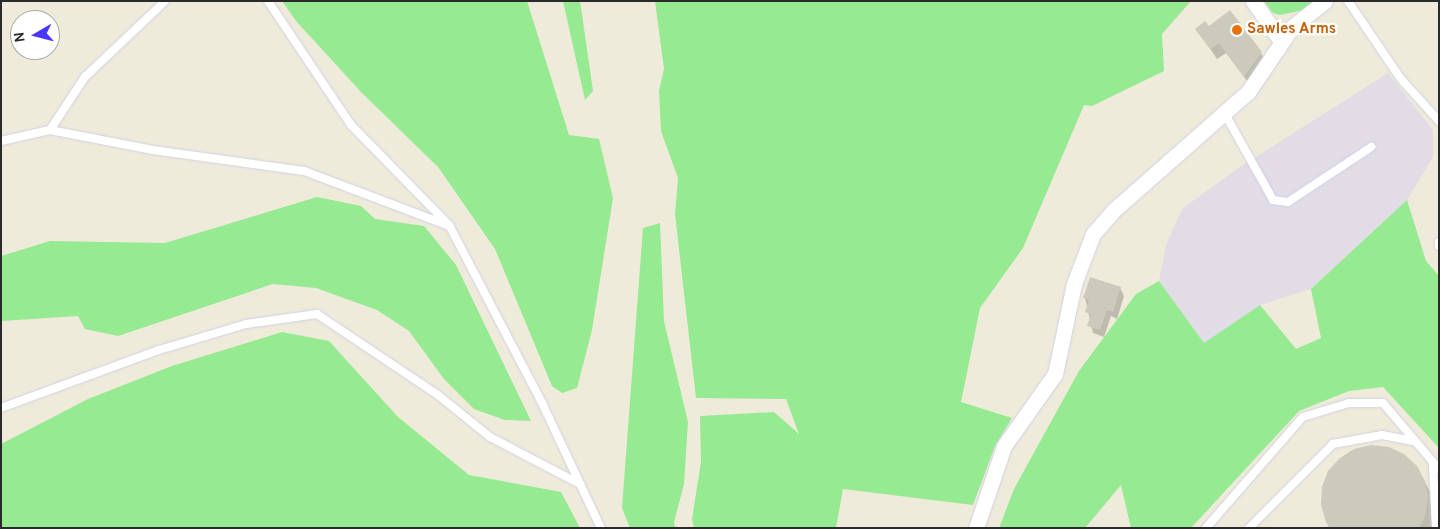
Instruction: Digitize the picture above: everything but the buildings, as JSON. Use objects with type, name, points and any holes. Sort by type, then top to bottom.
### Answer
[{"type":"street","points":[[1253,1],[1281,41]]},
{"type":"street","points":[[976,528],[1004,446],[1055,374],[1074,284],[1093,234],[1114,210],[1225,114],[1259,78],[1281,41],[1300,18],[1325,1]]},
{"type":"lane","points":[[50,130],[85,77],[165,1]]},
{"type":"lane","points":[[268,1],[351,125],[449,225],[543,405],[600,528]]},
{"type":"lane","points":[[1348,1],[1401,79],[1439,121]]},
{"type":"lane","points":[[1225,114],[1273,200],[1288,202],[1371,147]]},
{"type":"lane","points":[[1,142],[50,130],[153,150],[304,171],[449,225]]},
{"type":"lane","points":[[1,408],[160,350],[246,324],[317,314],[438,395],[490,437],[580,484]]},
{"type":"lane","points":[[1206,528],[1304,417],[1349,403],[1383,403],[1436,468],[1436,528]]},
{"type":"lane","points":[[1250,528],[1333,444],[1382,435],[1414,441]]},
{"type":"shaded area","points":[[1388,73],[1433,130],[1433,157],[1407,200],[1311,289],[1260,305],[1204,343],[1159,281],[1166,245],[1182,209],[1237,169]]},
{"type":"green space","points":[[282,1],[527,1],[569,135],[599,139],[613,198],[592,330],[577,388],[562,393],[552,386],[495,249],[438,167],[362,93],[296,21]]},
{"type":"green space","points":[[563,1],[580,1],[593,91],[585,100]]},
{"type":"green space","points":[[655,1],[1191,1],[1162,34],[1164,71],[1092,106],[1084,105],[1023,248],[980,308],[961,402],[1012,418],[995,446],[973,505],[843,489],[836,528],[694,528],[692,519],[701,462],[700,416],[774,412],[799,434],[786,399],[696,398],[675,214],[678,178],[661,131],[659,91],[664,69]]},
{"type":"green space","points":[[1264,1],[1325,1],[1313,8],[1280,15],[1273,13]]},
{"type":"green space","points":[[317,197],[361,206],[375,219],[424,226],[456,265],[531,421],[505,420],[474,409],[444,379],[409,331],[377,310],[316,288],[273,284],[118,336],[85,329],[78,316],[1,321],[1,256],[50,241],[165,243]]},
{"type":"green space","points":[[1407,200],[1426,261],[1439,276],[1439,448],[1383,387],[1349,391],[1299,411],[1191,528],[1131,528],[1121,485],[1085,528],[999,528],[1014,489],[1079,371],[1136,294],[1159,281],[1204,343],[1260,305],[1296,349],[1321,338],[1311,289]]},
{"type":"green space","points":[[660,223],[664,321],[688,422],[684,484],[674,522],[675,528],[630,528],[622,508],[643,228]]},
{"type":"green space","points":[[282,332],[329,341],[398,417],[469,475],[561,492],[580,528],[1,528],[1,444],[88,399],[172,366]]},
{"type":"place","name":"Sawles Arms","points":[[1237,30]]}]
